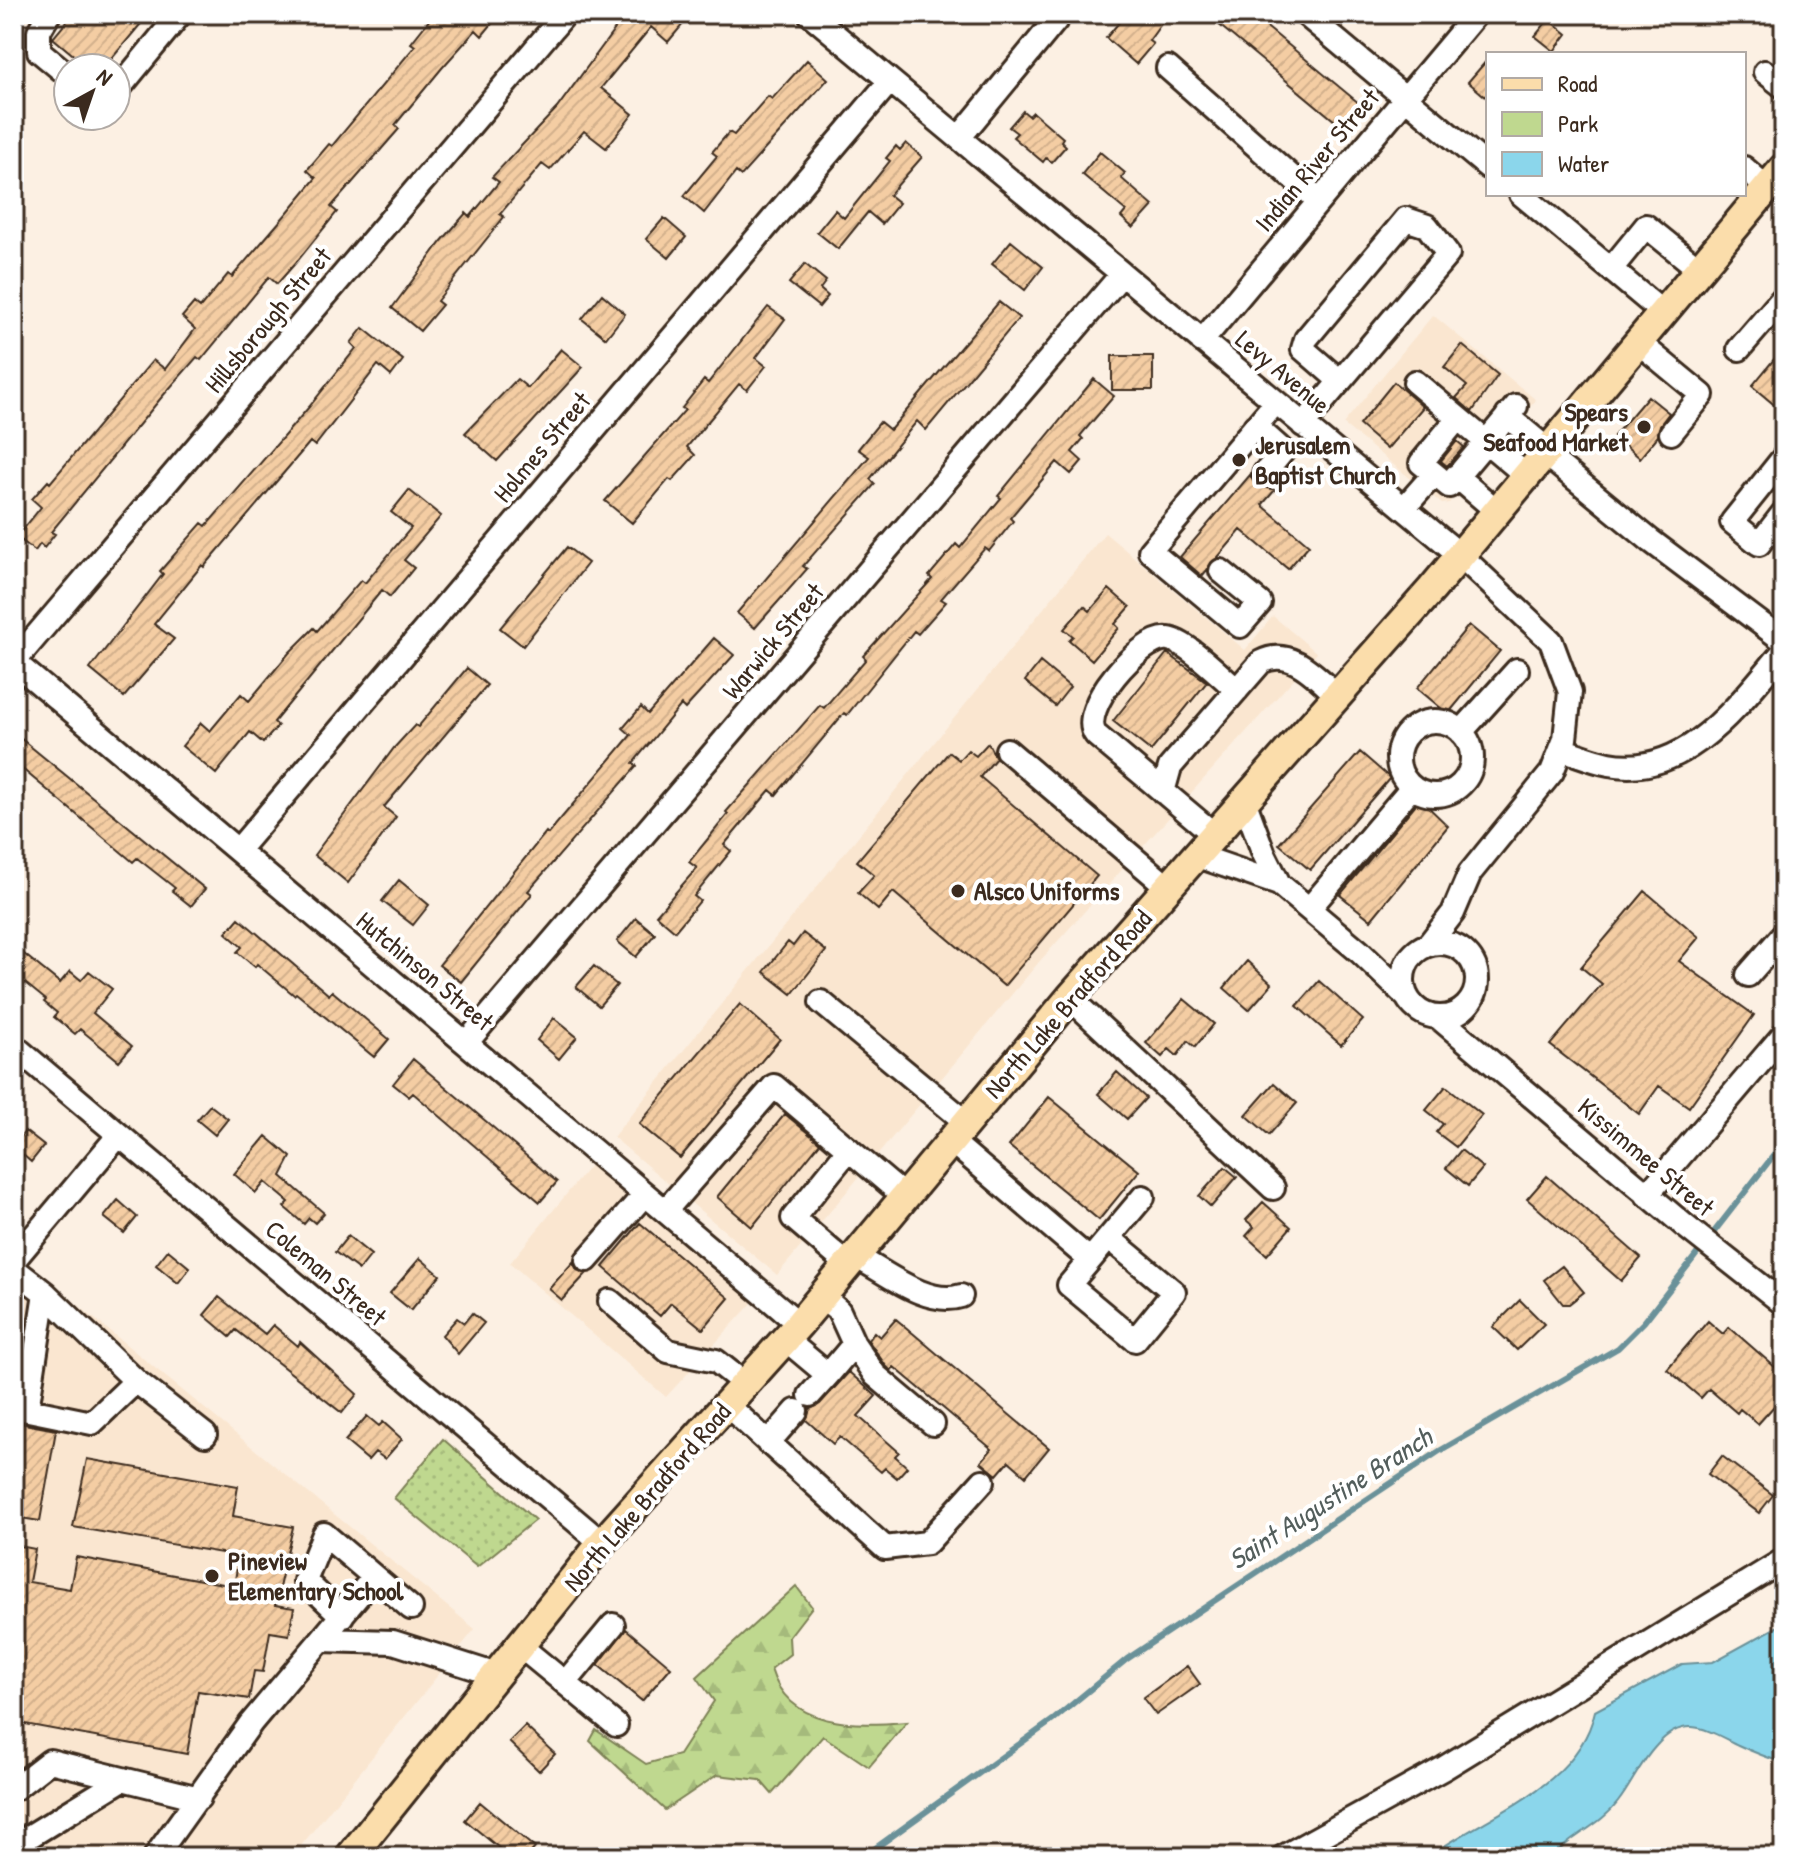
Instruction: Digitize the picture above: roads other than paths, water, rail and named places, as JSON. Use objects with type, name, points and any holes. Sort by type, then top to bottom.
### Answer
[{"type":"main road","name":"North Lake Bradford Road","points":[[354,1852],[602,1543],[792,1331],[1070,998],[1245,803],[1460,555],[1776,178]]},
{"type":"street","points":[[49,14],[39,31],[39,51],[52,62]]},
{"type":"street","points":[[132,72],[180,14]]},
{"type":"street","name":"Hillsborough Street","points":[[14,662],[565,14]]},
{"type":"street","name":"Levy Avenue","points":[[810,14],[1460,555],[1551,641],[1570,692],[1561,749],[1552,772],[1470,873],[1453,913],[1423,948]]},
{"type":"street","points":[[959,138],[1061,14]]},
{"type":"street","points":[[1305,14],[1486,165]]},
{"type":"street","name":"Indian River Street","points":[[1202,341],[1476,14]]},
{"type":"street","points":[[1168,68],[1319,201]]},
{"type":"street","points":[[1765,72],[1784,87]]},
{"type":"street","name":"Holmes Street","points":[[238,850],[890,81]]},
{"type":"street","points":[[1746,169],[1776,178]]},
{"type":"street","points":[[1523,196],[1663,313]]},
{"type":"street","points":[[1303,425],[1448,254],[1427,226],[1406,219],[1306,339],[1303,349],[1307,355],[1340,381]]},
{"type":"street","points":[[1611,269],[1646,226],[1699,269]]},
{"type":"street","name":"Warwick Street","points":[[466,1043],[1122,274]]},
{"type":"street","points":[[1739,349],[1784,297]]},
{"type":"street","points":[[1638,342],[1702,395],[1671,433]]},
{"type":"street","points":[[1415,382],[1527,476]]},
{"type":"street","points":[[1221,571],[1260,603],[1240,626],[1150,551],[1276,402]]},
{"type":"street","points":[[1404,508],[1486,441],[1512,411],[1546,452],[1651,541],[1784,641]]},
{"type":"street","points":[[1458,418],[1421,463],[1445,475],[1497,511]]},
{"type":"street","points":[[1255,426],[1283,451],[1264,474]]},
{"type":"street","points":[[1784,457],[1732,522],[1759,544],[1784,512]]},
{"type":"street","points":[[1237,690],[1180,643],[1165,638],[1147,644],[1096,698],[1090,728],[1163,792],[1207,846],[1279,884],[1360,952],[1425,1014],[1438,1017],[1457,1013],[1472,999]]},
{"type":"street","points":[[1561,749],[1611,765],[1644,763],[1695,745],[1724,721],[1784,651]]},
{"type":"street","points":[[1163,792],[1170,767],[1261,662],[1272,656],[1292,660],[1338,696]]},
{"type":"street","name":"Hutchinson Street","points":[[14,662],[665,1211],[792,1331],[828,1375]]},
{"type":"street","points":[[1461,732],[1517,670]]},
{"type":"street","points":[[1440,722],[1461,732],[1468,743],[1471,767],[1458,787],[1435,795],[1412,787],[1399,767],[1398,755],[1407,733],[1417,726],[1440,722]]},
{"type":"street","points":[[1007,750],[1169,888]]},
{"type":"street","points":[[1309,909],[1412,787]]},
{"type":"street","points":[[1245,803],[1279,884]]},
{"type":"street","points":[[1453,913],[1457,938],[1477,975],[1471,1029],[1476,1050]]},
{"type":"street","points":[[1748,975],[1784,934]]},
{"type":"street","points":[[1360,952],[1389,955],[1441,943],[1465,952]]},
{"type":"street","points":[[1407,997],[1404,972],[1423,948]]},
{"type":"street","points":[[1070,998],[1273,1188]]},
{"type":"street","points":[[821,1002],[1090,1260]]},
{"type":"street","name":"Kissimmee Street","points":[[1438,1017],[1727,1261],[1782,1299]]},
{"type":"street","points":[[1647,1195],[1784,1034]]},
{"type":"street","name":"Coleman Street","points":[[14,1046],[602,1543]]},
{"type":"street","points":[[665,1211],[774,1086],[905,1197]]},
{"type":"street","points":[[14,1260],[119,1135]]},
{"type":"street","points":[[849,1149],[793,1218],[852,1260],[932,1298],[947,1301],[961,1296]]},
{"type":"street","points":[[587,1260],[645,1194]]},
{"type":"street","points":[[1109,1238],[1174,1292],[1135,1340],[1069,1285],[1143,1197]]},
{"type":"street","points":[[14,1269],[45,1293],[136,1381],[205,1435]]},
{"type":"street","points":[[45,1293],[21,1408],[92,1423],[136,1381]]},
{"type":"street","points":[[822,1296],[839,1311],[854,1344],[875,1375],[933,1424]]},
{"type":"street","points":[[610,1301],[668,1351],[716,1361],[745,1384]]},
{"type":"street","points":[[768,1443],[854,1344]]},
{"type":"street","points":[[727,1405],[885,1548],[927,1543],[983,1481]]},
{"type":"street","points":[[342,1616],[305,1581],[324,1534],[411,1608]]},
{"type":"street","points":[[1283,1857],[1413,1787],[1784,1560]]},
{"type":"street","points":[[155,1857],[170,1831],[199,1798],[251,1723],[374,1577]]},
{"type":"street","points":[[565,1683],[613,1625]]},
{"type":"street","points":[[321,1640],[393,1642],[497,1675]]},
{"type":"street","points":[[520,1646],[616,1725]]},
{"type":"street","points":[[14,1789],[50,1761],[199,1798]]},
{"type":"street","points":[[14,1846],[123,1779]]},
{"type":"water","points":[[1784,1623],[1784,1763],[1706,1730],[1687,1727],[1667,1736],[1650,1753],[1611,1810],[1552,1857],[1428,1857],[1550,1780],[1570,1760],[1585,1738],[1595,1711],[1682,1664],[1713,1662]]},
{"type":"waterway","name":"Saint Augustine Branch","points":[[863,1857],[1053,1720],[1127,1659],[1441,1450],[1618,1348],[1644,1322],[1784,1142]]},
{"type":"place","name":"Spears Seafood Market","points":[[1644,427]]},
{"type":"place","name":"Jerusalem Baptist Church","points":[[1239,460]]},
{"type":"place","name":"Alsco Uniforms","points":[[958,891]]},
{"type":"place","name":"Pineview Elementary School","points":[[212,1576]]}]
